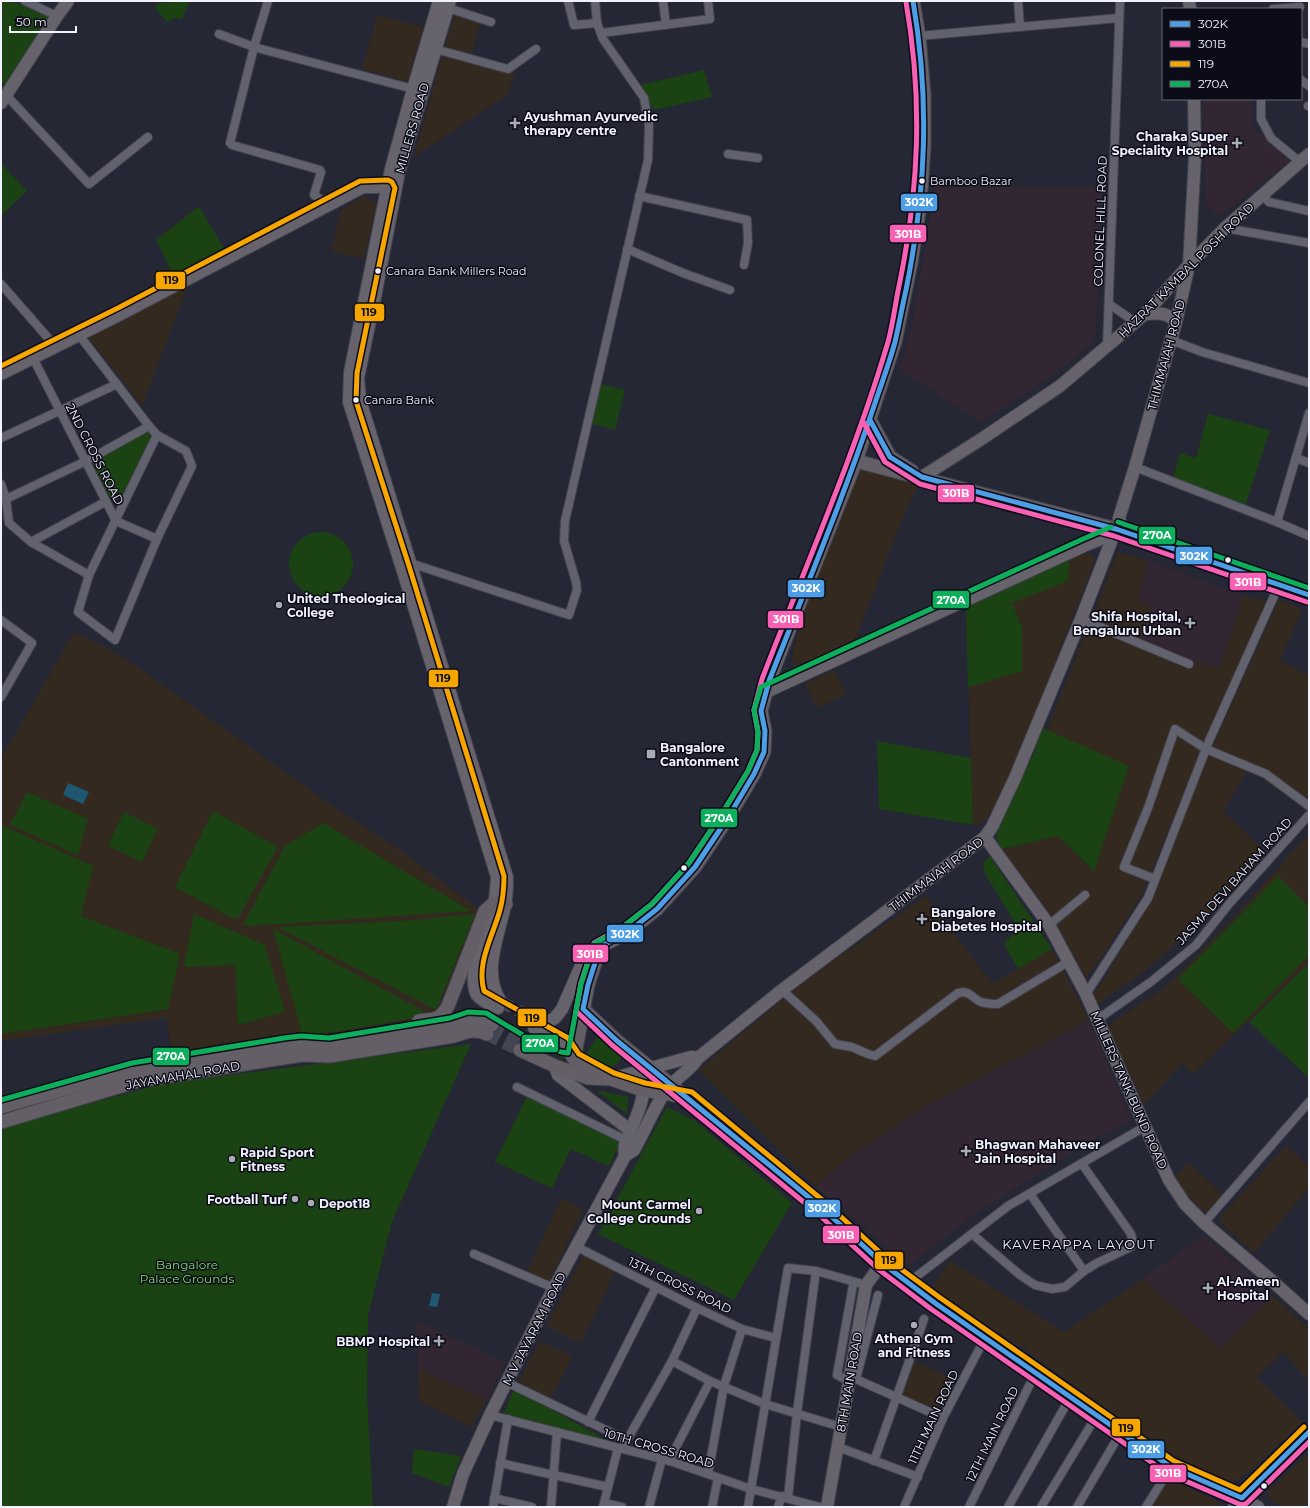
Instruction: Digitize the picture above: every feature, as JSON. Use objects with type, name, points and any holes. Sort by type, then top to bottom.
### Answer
[{"type":"main road","points":[[574,1059],[588,985],[600,947],[628,932],[657,909],[695,867],[729,816],[754,774],[764,752],[766,731],[761,711],[766,692],[772,673],[856,461],[870,420],[895,342],[911,263],[920,205],[924,147],[924,94],[919,36],[913,1]]},
{"type":"main road","points":[[870,420],[890,457],[922,477]]},
{"type":"main road","points":[[856,461],[922,477],[1119,532],[1309,595]]},
{"type":"main road","points":[[301,1043],[328,1036],[435,1019],[442,1015],[448,1006],[485,911],[500,903]]},
{"type":"main road","points":[[583,1009],[668,1088],[688,1098],[822,1208],[882,1263],[985,1338],[1071,1396],[1171,1467],[1238,1503],[1309,1432]]},
{"type":"main road","name":"JAYAMAHAL ROAD","points":[[1,1107],[133,1070],[301,1043],[329,1045],[452,1025],[470,1019],[484,1020],[489,1030],[470,1030],[454,1036],[336,1055],[302,1055],[138,1081],[1,1122]]},
{"type":"main road","points":[[611,1079],[588,1078],[554,1066],[522,1047],[566,1061],[574,1059],[611,1079],[643,1090],[668,1088]]},
{"type":"street","points":[[25,1],[57,16]]},
{"type":"street","points":[[68,1],[4,99],[89,184],[148,137]]},
{"type":"street","points":[[268,1],[254,47],[230,141],[231,144],[320,170],[321,172],[314,196],[329,205]]},
{"type":"street","points":[[568,1],[574,25],[597,23]]},
{"type":"street","points":[[410,563],[569,615],[577,590],[564,541],[565,521],[648,160],[649,126],[644,98],[601,33],[597,23],[595,1]]},
{"type":"street","points":[[663,1],[666,25]]},
{"type":"street","points":[[601,33],[710,19],[708,1]]},
{"type":"street","points":[[1018,1],[1020,27]]},
{"type":"street","name":"COLONEL HILL ROAD","points":[[1107,346],[1120,1]]},
{"type":"street","points":[[446,3],[491,22]]},
{"type":"street","name":"MILLERS ROAD","points":[[417,90],[435,49],[446,3]]},
{"type":"street","name":"MILLERS ROAD","points":[[446,3],[417,90],[407,142],[392,187],[370,296],[358,378],[360,400],[387,506],[497,878],[500,903]]},
{"type":"street","points":[[1300,8],[1309,7]]},
{"type":"street","points":[[919,36],[1119,18]]},
{"type":"street","points":[[219,34],[254,47],[417,90]]},
{"type":"street","points":[[435,49],[508,69],[536,49]]},
{"type":"street","name":"THIMMAIAH ROAD","points":[[668,1088],[694,1065],[698,1058],[782,990],[985,838],[992,827],[1015,778],[1119,532],[1121,524],[1120,518],[1136,467],[1176,322],[1189,265],[1195,156],[1194,100]]},
{"type":"street","points":[[1261,100],[1261,119],[1271,138],[1304,158]]},
{"type":"street","points":[[728,154],[758,158]]},
{"type":"street","name":"HAZRAT KAMBAL POSH ROAD","points":[[922,477],[1060,386],[1145,314],[1225,228],[1304,158]]},
{"type":"street","points":[[2,373],[56,347],[363,187],[392,187]]},
{"type":"street","points":[[639,196],[747,220],[748,243],[744,265]]},
{"type":"street","points":[[1262,196],[1269,202],[1309,211]]},
{"type":"street","points":[[1225,228],[1309,243]]},
{"type":"street","points":[[627,249],[683,273],[730,290]]},
{"type":"street","points":[[1,284],[56,347]]},
{"type":"street","points":[[1109,304],[1135,322]]},
{"type":"street","points":[[1145,314],[1164,314],[1171,316],[1176,322]]},
{"type":"street","points":[[79,335],[149,426],[157,435],[186,451],[192,466],[157,539],[115,640],[78,612],[89,575],[157,435]]},
{"type":"street","points":[[1171,340],[1202,352],[1309,383]]},
{"type":"street","name":"2ND CROSS ROAD","points":[[33,358],[116,521],[157,539]]},
{"type":"street","points":[[1,438],[117,384]]},
{"type":"street","points":[[1277,522],[1309,414]]},
{"type":"street","points":[[6,499],[86,461],[149,426]]},
{"type":"street","points":[[1296,458],[1309,463]]},
{"type":"street","points":[[1136,467],[1309,536]]},
{"type":"street","points":[[1,484],[6,499],[9,523],[31,542],[89,575]]},
{"type":"street","points":[[31,542],[105,502]]},
{"type":"street","name":"MILLERS ROAD","points":[[387,506],[410,563],[507,877],[500,903]]},
{"type":"street","points":[[766,692],[1086,545],[1119,532]]},
{"type":"street","points":[[1086,994],[1148,898],[1206,749],[1279,585]]},
{"type":"street","points":[[1081,619],[1188,664]]},
{"type":"street","points":[[1,620],[32,643],[1,697]]},
{"type":"street","points":[[1155,879],[1124,867],[1148,808],[1175,729],[1206,749],[1266,774],[1309,806]]},
{"type":"street","name":"JASMA DEVI BAHAM ROAD","points":[[1098,1019],[1152,981],[1196,945],[1229,904],[1309,815]]},
{"type":"street","name":"MILLERS TANK BUND ROAD","points":[[985,838],[1049,925],[1086,994],[1170,1180],[1185,1204],[1204,1223],[1309,1314]]},
{"type":"street","points":[[1049,925],[1085,895]]},
{"type":"street","points":[[500,903],[493,957],[492,978],[495,993],[500,1005],[478,996],[474,987],[480,946],[500,903]]},
{"type":"street","points":[[574,1059],[564,1044],[536,1024],[548,1022],[555,1018],[562,1009],[584,959],[600,947]]},
{"type":"street","points":[[782,990],[816,1021],[835,1044],[852,1046],[875,1056],[958,994],[965,992],[979,1002],[998,1004],[1068,962]]},
{"type":"street","points":[[611,1079],[691,1057],[698,1058]]},
{"type":"street","points":[[554,1066],[558,1075],[628,1135]]},
{"type":"street","name":"M V JAYARAM ROAD","points":[[625,1156],[623,1147],[641,1102],[643,1080],[646,1069]]},
{"type":"street","points":[[517,1087],[628,1135]]},
{"type":"street","name":"M V JAYARAM ROAD","points":[[453,1507],[463,1474],[490,1414],[554,1288],[625,1156],[634,1150],[668,1088]]},
{"type":"street","points":[[1204,1223],[1309,1102]]},
{"type":"street","points":[[908,1283],[1008,1206],[1146,1126]]},
{"type":"street","points":[[972,1234],[1020,1275],[1035,1285],[1052,1289],[1065,1287],[1084,1271],[1097,1263],[1131,1247],[1133,1242],[1131,1234],[1082,1164]]},
{"type":"street","points":[[1030,1194],[1084,1271]]},
{"type":"street","name":"13TH CROSS ROAD","points":[[577,1247],[697,1308],[742,1328],[776,1338]]},
{"type":"street","points":[[474,1254],[554,1288]]},
{"type":"street","name":"8TH MAIN ROAD","points":[[827,1507],[851,1379],[866,1285],[882,1263]]},
{"type":"street","points":[[748,1507],[788,1268],[816,1271],[866,1285]]},
{"type":"street","points":[[778,1507],[785,1497],[816,1271]]},
{"type":"street","points":[[853,1285],[837,1374],[897,1397],[943,1418]]},
{"type":"street","points":[[588,1422],[656,1287]]},
{"type":"street","points":[[851,1379],[878,1295]]},
{"type":"street","points":[[622,1507],[604,1505],[608,1487],[621,1449],[672,1361],[697,1308]]},
{"type":"street","points":[[874,1460],[924,1319]]},
{"type":"street","points":[[708,1474],[724,1386],[742,1328]]},
{"type":"street","name":"11TH MAIN ROAD","points":[[904,1507],[943,1418],[985,1338]]},
{"type":"street","points":[[672,1361],[710,1381],[765,1404],[841,1427]]},
{"type":"street","name":"12TH MAIN ROAD","points":[[969,1507],[1036,1372]]},
{"type":"street","points":[[649,1507],[665,1460],[710,1381]]},
{"type":"street","points":[[506,1382],[627,1440]]},
{"type":"street","points":[[1008,1507],[1071,1396]]},
{"type":"street","name":"10TH CROSS ROAD","points":[[490,1414],[665,1460],[751,1489],[820,1507]]},
{"type":"street","points":[[1041,1507],[1097,1415]]},
{"type":"street","points":[[493,1507],[508,1419]]},
{"type":"street","points":[[551,1507],[557,1432]]},
{"type":"street","points":[[1077,1507],[1121,1432]]},
{"type":"street","points":[[838,1447],[918,1477]]},
{"type":"street","points":[[500,1463],[608,1487]]},
{"type":"street","points":[[1146,1507],[1171,1467]]},
{"type":"street","points":[[712,1507],[718,1478]]},
{"type":"street","points":[[494,1498],[532,1507]]},
{"type":"street","points":[[1238,1503],[1258,1507]]},
{"type":"shaded area","points":[[455,14],[481,21],[471,55],[445,48]]},
{"type":"shaded area","points":[[377,15],[423,27],[407,82],[362,69]]},
{"type":"shaded area","points":[[443,53],[515,72],[508,94],[414,157]]},
{"type":"shaded area","name":"Charaka Super Speciality Hospital","points":[[1202,100],[1252,100],[1253,126],[1289,161],[1220,216],[1208,207],[1206,203]]},
{"type":"shaded area","points":[[934,186],[1101,187],[1096,329],[1092,344],[1049,378],[981,422],[900,370],[910,334],[926,246]]},
{"type":"shaded area","points":[[363,196],[377,203],[364,259],[331,251],[341,210]]},
{"type":"shaded area","points":[[188,286],[142,406],[89,338]]},
{"type":"shaded area","points":[[861,469],[921,483],[908,505],[852,647],[807,665],[795,665],[792,663],[793,650],[817,573]]},
{"type":"shaded area","points":[[1086,550],[1095,560],[1010,777],[991,812],[983,822],[978,825],[973,825],[966,606]]},
{"type":"shaded area","points":[[1118,552],[1148,561],[1138,601],[1151,605],[1219,668],[1244,596],[1269,601],[1203,746],[1143,892],[1106,950],[1086,978],[1054,919],[1002,849],[1058,836],[1093,871],[1117,761],[1047,730]]},
{"type":"shaded area","name":"Shifa Hospital, Bengaluru Urban","points":[[1148,561],[1244,596],[1219,668],[1188,661],[1140,641],[1151,606],[1138,601]]},
{"type":"shaded area","points":[[1279,600],[1302,609],[1280,661],[1309,676],[1309,795],[1301,806],[1248,769],[1223,811],[1267,853],[1199,924],[1147,969],[1098,1004],[1093,994],[1104,980],[1148,906],[1207,759]]},
{"type":"shaded area","points":[[74,632],[105,647],[132,663],[338,810],[397,848],[478,909],[441,1007],[431,1017],[286,1042],[172,1055],[167,1018],[1,1041],[1,759]]},
{"type":"shaded area","points":[[834,670],[846,694],[817,708],[805,684]]},
{"type":"shaded area","points":[[1309,834],[1309,963],[1193,1074],[1182,1063],[1144,1105],[1108,1026],[1163,989],[1175,978],[1236,915]]},
{"type":"shaded area","points":[[926,896],[992,984],[1052,949],[1089,1020],[920,1110],[845,1160],[816,1187],[699,1070],[803,982]]},
{"type":"shaded area","name":"Bhagwan Mahaveer Jain Hospital","points":[[1089,1020],[1131,1120],[1088,1142],[979,1211],[909,1265],[816,1187],[845,1160],[920,1110]]},
{"type":"shaded area","points":[[1286,1146],[1309,1167],[1309,1188],[1254,1253],[1218,1220]]},
{"type":"shaded area","points":[[1189,1163],[1223,1195],[1207,1214],[1183,1191],[1176,1177]]},
{"type":"shaded area","points":[[561,1199],[583,1209],[549,1282],[527,1272]]},
{"type":"shaded area","name":"Al-Ameen Hospital","points":[[1203,1235],[1273,1296],[1221,1349],[1143,1279]]},
{"type":"shaded area","points":[[585,1252],[617,1268],[581,1343],[547,1326]]},
{"type":"shaded area","points":[[950,1261],[1064,1332],[1143,1279],[1221,1348],[1273,1296],[1309,1329],[1309,1381],[1283,1352],[1256,1377],[1302,1422],[1251,1470],[1231,1484],[1174,1455],[1125,1422],[1027,1351],[932,1288]]},
{"type":"shaded area","name":"BBMP Hospital","points":[[416,1320],[505,1363],[487,1400],[418,1369]]},
{"type":"shaded area","points":[[540,1341],[572,1356],[551,1398],[519,1382]]},
{"type":"shaded area","points":[[911,1360],[953,1379],[937,1412],[899,1396]]},
{"type":"shaded area","points":[[418,1369],[487,1400],[471,1427],[419,1401]]},
{"type":"shaded area","points":[[1309,1452],[1309,1507],[1281,1507],[1266,1494]]},
{"type":"shaded area","points":[[1167,1478],[1221,1503],[1222,1507],[1149,1507]]},
{"type":"green space","points":[[3,1],[11,1],[53,18],[7,86],[1,81],[1,6]]},
{"type":"green space","points":[[175,1],[190,1],[182,19],[173,18],[167,22],[155,6],[159,3],[169,3]]},
{"type":"green space","points":[[704,70],[712,97],[654,110],[641,85]]},
{"type":"green space","points":[[1,163],[27,191],[1,216]]},
{"type":"green space","points":[[199,206],[226,252],[175,279],[156,240]]},
{"type":"green space","points":[[599,384],[625,390],[615,430],[589,423]]},
{"type":"green space","points":[[1208,414],[1270,430],[1244,509],[1173,479],[1180,453],[1196,458]]},
{"type":"green space","points":[[148,431],[151,436],[125,492],[109,500],[90,463]]},
{"type":"green space","points":[[321,532],[339,538],[347,546],[353,564],[347,582],[339,590],[321,596],[303,590],[295,582],[289,564],[295,546],[303,538]]},
{"type":"green space","points":[[1070,557],[1068,581],[1012,603],[1022,627],[1022,671],[968,687],[966,606]]},
{"type":"green space","points":[[1043,728],[1129,766],[1094,871],[1058,836],[1002,849],[998,843],[997,835],[999,826],[1035,751],[1036,744]]},
{"type":"green space","points":[[877,741],[971,758],[973,825],[879,809]]},
{"type":"green space","points":[[27,792],[88,819],[78,855],[10,825]]},
{"type":"green space","points":[[213,811],[278,847],[238,918],[232,918],[175,887]]},
{"type":"green space","points":[[124,812],[158,829],[142,862],[108,846]]},
{"type":"green space","points":[[323,823],[471,911],[250,926],[243,925],[285,846]]},
{"type":"green space","points":[[1,825],[93,866],[81,916],[180,954],[168,1009],[1,1034]]},
{"type":"green space","points":[[990,856],[1052,949],[1018,969],[1004,944],[1013,934],[1014,921],[984,872],[983,863]]},
{"type":"green space","points":[[1278,876],[1309,907],[1309,955],[1233,1033],[1178,979]]},
{"type":"green space","points":[[194,914],[265,945],[285,1012],[238,1025],[235,965],[184,967]]},
{"type":"green space","points":[[475,914],[436,1010],[277,927],[401,921]]},
{"type":"green space","points":[[273,929],[431,1015],[303,1037]]},
{"type":"green space","points":[[1309,963],[1309,1078],[1249,1022]]},
{"type":"green space","points":[[530,1033],[563,1050],[566,1055],[562,1058],[527,1041]]},
{"type":"green space","points":[[598,1036],[622,1057],[613,1067],[607,1068],[593,1066],[584,1057]]},
{"type":"green space","name":"Bangalore Palace Grounds","points":[[471,1044],[392,1222],[368,1316],[367,1396],[373,1507],[1,1507],[1,1128],[69,1107],[78,1107],[161,1084]]},
{"type":"green space","points":[[596,1090],[628,1097],[627,1114]]},
{"type":"green space","points":[[527,1096],[622,1140],[609,1166],[571,1149],[552,1188],[495,1162]]},
{"type":"green space","name":"Mount Carmel College Grounds","points":[[667,1107],[695,1121],[792,1203],[734,1300],[598,1234]]},
{"type":"green space","points":[[514,1389],[610,1442],[610,1443],[504,1414]]},
{"type":"green space","points":[[414,1449],[461,1456],[449,1487],[412,1473]]},
{"type":"water","points":[[68,783],[89,792],[83,804],[63,795]]},
{"type":"water","points":[[432,1293],[440,1294],[437,1307],[429,1306]]},
{"type":"tunnel","points":[[501,1002],[538,1021]]},
{"type":"tunnel","points":[[492,1025],[525,1044]]},
{"type":"tunnel","points":[[487,1034],[520,1050]]},
{"type":"transit line","name":"302K","points":[[913,1],[922,74],[924,110],[918,217],[906,290],[893,350],[862,441],[769,681],[761,711],[765,731],[764,752],[754,774],[729,816],[695,867],[657,909],[628,932],[600,947],[588,985],[583,1009],[616,1040],[822,1208],[882,1263],[935,1303],[1171,1467],[1242,1498],[1309,1432]]},
{"type":"transit line","name":"301B","points":[[906,2],[915,74],[917,110],[916,145],[911,215],[891,328],[875,385],[845,470],[762,679],[754,710],[758,732],[757,750],[748,771],[689,863],[652,904],[624,926],[594,943],[581,983],[576,1011],[612,1045],[817,1213],[878,1269],[931,1309],[1167,1473],[1243,1505],[1247,1503],[1309,1442]]},
{"type":"transit line","name":"119","points":[[1,366],[118,308],[360,181],[388,180],[392,182],[395,188],[357,373],[356,401],[409,566],[504,876],[501,906],[486,950],[482,970],[484,991],[568,1038],[579,1054],[614,1073],[645,1083],[692,1092],[826,1203],[886,1258],[939,1297],[1174,1461],[1240,1490],[1304,1427]]},
{"type":"transit line","name":"302K","points":[[870,420],[890,457],[922,477],[1116,529],[1309,595]]},
{"type":"transit line","name":"301B","points":[[864,423],[885,462],[920,484],[1114,536],[1307,602]]},
{"type":"transit line","name":"270A","points":[[1118,522],[1309,588]]},
{"type":"transit line","name":"270A","points":[[1,1100],[132,1063],[284,1038],[301,1036],[329,1038],[450,1018],[468,1012],[486,1013],[528,1038],[561,1052],[568,1053],[581,984],[594,944],[624,926],[652,904],[689,863],[723,812],[748,771],[757,750],[758,732],[754,710],[761,687],[1111,527]]},
{"type":"place","name":"Ayushman Ayurvedic therapy centre","points":[[515,123]]},
{"type":"place","name":"Charaka Super Speciality Hospital","points":[[1237,143]]},
{"type":"place","name":"Bamboo Bazar","points":[[922,181]]},
{"type":"place","name":"Canara Bank Millers Road","points":[[378,271]]},
{"type":"place","name":"Canara Bank","points":[[356,400]]},
{"type":"place","name":"United Theological College","points":[[279,605]]},
{"type":"place","name":"Shifa Hospital, Bengaluru Urban","points":[[1190,623]]},
{"type":"place","name":"Bangalore Cantonment","points":[[651,754]]},
{"type":"place","name":"Bangalore Diabetes Hospital","points":[[922,919]]},
{"type":"place","name":"Bhagwan Mahaveer Jain Hospital","points":[[966,1151]]},
{"type":"place","name":"Rapid Sport Fitness","points":[[232,1159]]},
{"type":"place","name":"Football Turf","points":[[295,1199]]},
{"type":"place","name":"Depot18","points":[[311,1203]]},
{"type":"place","name":"Mount Carmel College Grounds","points":[[699,1211]]},
{"type":"place","name":"Al-Ameen Hospital","points":[[1208,1288]]},
{"type":"place","name":"Athena Gym and Fitness","points":[[914,1325]]},
{"type":"place","name":"BBMP Hospital","points":[[439,1341]]},
{"type":"district","name":"KAVERAPPA LAYOUT","points":[[1079,1244]]}]
